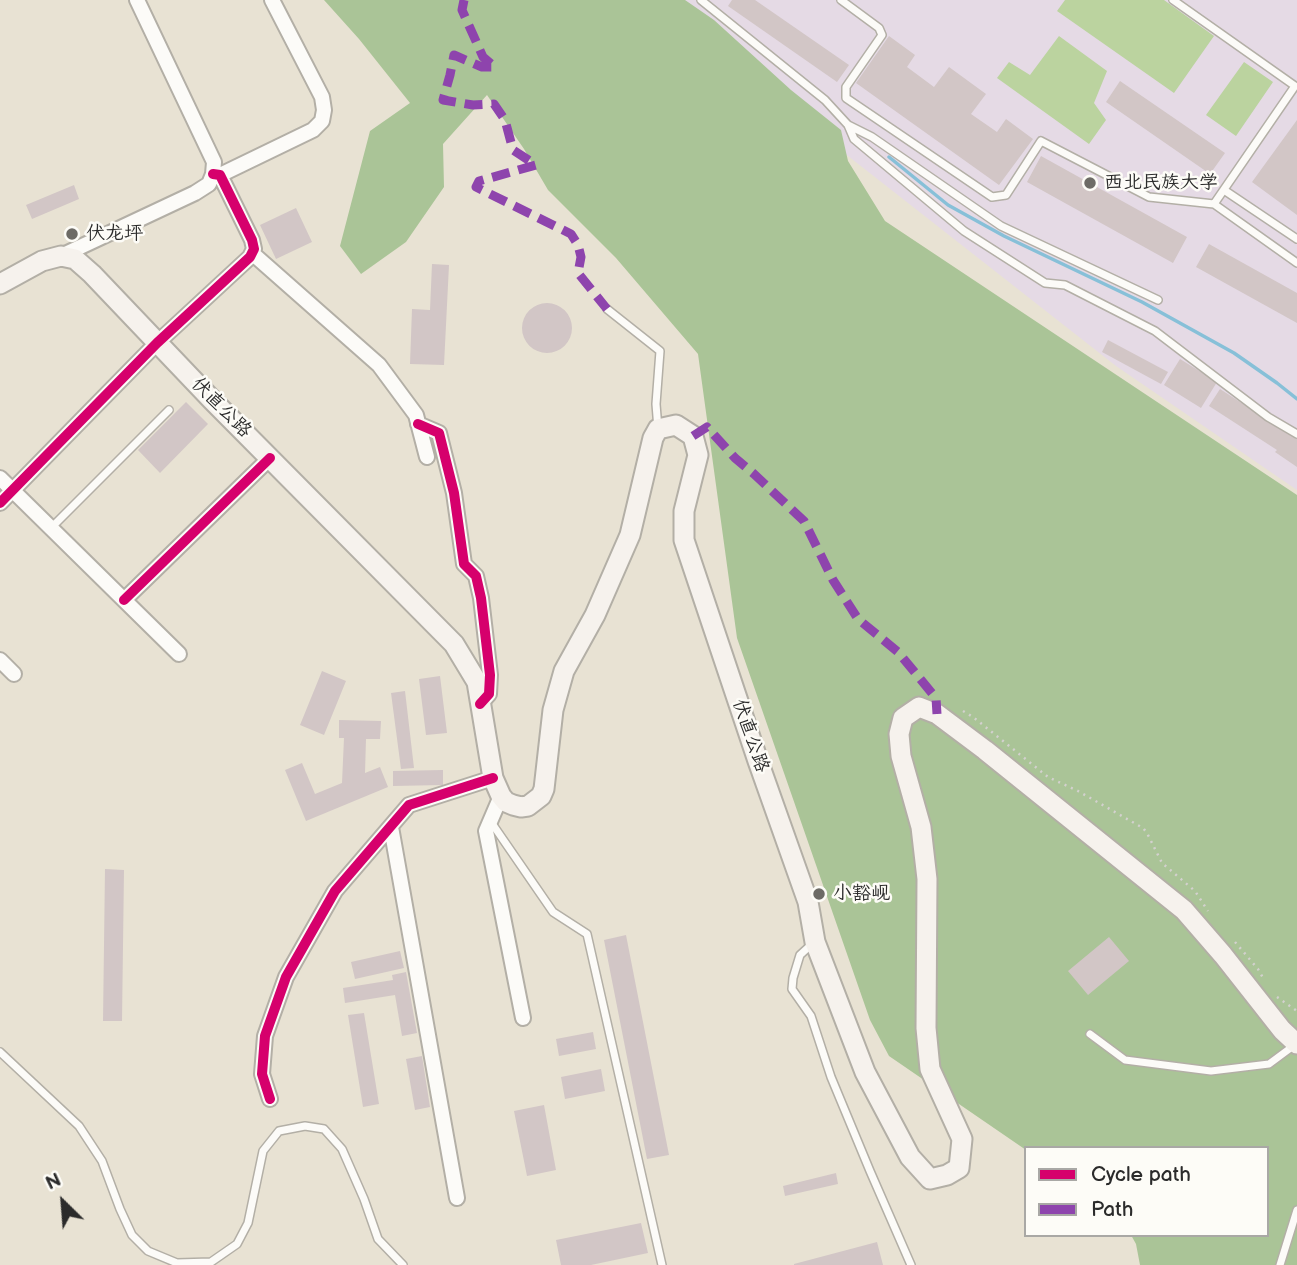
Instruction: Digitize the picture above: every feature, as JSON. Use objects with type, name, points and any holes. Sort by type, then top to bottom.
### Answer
[{"type":"main road","points":[[0,284],[42,261],[61,256]]},
{"type":"main road","name":"伏直公路","points":[[61,256],[75,260],[83,267],[454,644],[477,682],[497,787]]},
{"type":"main road","name":"伏直公路","points":[[658,429],[676,425],[692,436],[698,455],[684,511],[684,540],[808,902],[815,942],[865,1072],[910,1157],[930,1179],[947,1175],[959,1168],[962,1139],[930,1069],[926,1028],[927,878],[921,827],[901,756],[899,734],[904,718],[919,707],[937,714],[985,750],[1184,910],[1282,1030],[1297,1043]]},
{"type":"main road","points":[[497,787],[506,802],[521,807],[528,806],[541,796],[553,710],[564,671],[595,615],[630,535],[653,438],[658,429]]},
{"type":"street","points":[[61,256],[195,192],[209,184],[217,174],[313,130],[322,121],[322,97],[272,0]]},
{"type":"street","points":[[0,503],[157,343],[250,257],[254,249],[252,240],[217,174],[141,1]]},
{"type":"street","points":[[252,253],[379,365],[416,415],[427,457]]},
{"type":"street","points":[[418,424],[439,433],[454,493],[464,564],[476,576],[481,598],[489,694],[480,704]]},
{"type":"street","points":[[124,600],[270,458]]},
{"type":"street","points":[[0,478],[179,654]]},
{"type":"street","points":[[0,660],[14,674]]},
{"type":"street","points":[[270,1099],[262,1074],[265,1036],[286,977],[335,891],[409,805],[497,787],[491,821],[486,831],[523,1018]]},
{"type":"street","points":[[391,827],[457,1198]]},
{"type":"lane","points":[[701,0],[825,100],[848,125],[854,139],[964,231],[1045,283],[1065,285],[1155,331],[1268,417],[1297,434]]},
{"type":"lane","points":[[841,0],[879,28],[882,35],[846,87],[846,98],[992,197],[1006,195],[1041,141],[1149,197],[1214,204],[1297,263]]},
{"type":"lane","points":[[1173,0],[1294,86],[1214,204]]},
{"type":"lane","points":[[1287,97],[1297,97]]},
{"type":"lane","points":[[848,125],[872,137],[1001,226],[1158,300]]},
{"type":"lane","points":[[1224,190],[1297,239]]},
{"type":"lane","points":[[607,309],[660,351],[656,404],[658,429]]},
{"type":"lane","points":[[51,528],[169,410]]},
{"type":"lane","points":[[491,821],[553,912],[587,934],[662,1265]]},
{"type":"lane","points":[[815,942],[800,955],[792,989],[811,1016],[836,1089],[911,1265]]},
{"type":"lane","points":[[1090,1034],[1125,1060],[1211,1071],[1269,1063],[1297,1043]]},
{"type":"lane","points":[[0,1052],[79,1126],[102,1161],[132,1235],[148,1251],[177,1263],[211,1262],[237,1244],[248,1223],[263,1151],[279,1131],[305,1126],[324,1129],[342,1149],[378,1239],[403,1265]]},
{"type":"lane","points":[[1280,1265],[1297,1210]]},
{"type":"shaded area","name":"西北民族大学","points":[[649,0],[1297,0],[1297,490],[1116,366]]},
{"type":"green space","points":[[324,0],[685,0],[714,20],[791,90],[841,130],[848,161],[885,221],[1297,495],[1297,1265],[1140,1265],[1132,1237],[1269,1237],[1269,1146],[1024,1146],[1024,1149],[889,1056],[870,1020],[737,638],[698,354],[616,258],[548,190],[487,95],[443,144],[444,187],[406,242],[361,274],[340,246],[370,131],[410,103]]},
{"type":"green space","points":[[1065,0],[1164,0],[1214,36],[1174,93],[1057,11]]},
{"type":"green space","points":[[1059,36],[1107,71],[1094,103],[1106,120],[1089,144],[997,78],[1009,62],[1030,75]]},
{"type":"green space","points":[[1244,62],[1273,82],[1236,136],[1206,115]]},
{"type":"building","points":[[732,0],[755,0],[849,65],[837,82],[728,6]]},
{"type":"building","points":[[889,36],[915,55],[907,67],[934,87],[949,67],[986,94],[971,114],[997,132],[1006,119],[1033,139],[999,185],[856,83]]},
{"type":"building","points":[[1120,81],[1225,153],[1210,174],[1106,102]]},
{"type":"building","points":[[1297,120],[1297,215],[1252,182]]},
{"type":"building","points":[[1041,156],[1187,237],[1173,263],[1027,182]]},
{"type":"building","points":[[74,185],[79,199],[32,219],[26,205]]},
{"type":"building","points":[[296,208],[312,242],[276,259],[260,225]]},
{"type":"building","points":[[1209,244],[1297,293],[1297,323],[1196,267]]},
{"type":"building","points":[[432,264],[449,265],[444,365],[410,364],[412,309],[430,310]]},
{"type":"building","points":[[547,303],[565,310],[572,328],[565,346],[547,353],[529,346],[522,328],[529,310]]},
{"type":"building","points":[[1108,340],[1168,372],[1161,384],[1102,352]]},
{"type":"building","points":[[1180,359],[1217,382],[1201,408],[1164,385]]},
{"type":"building","points":[[1220,389],[1297,439],[1297,467],[1275,452],[1277,450],[1209,406]]},
{"type":"building","points":[[186,402],[208,424],[160,473],[138,450]]},
{"type":"building","points":[[322,671],[346,681],[324,735],[300,725]]},
{"type":"building","points":[[440,676],[447,733],[426,735],[419,679]]},
{"type":"building","points":[[405,691],[414,768],[401,769],[391,693]]},
{"type":"building","points":[[339,720],[381,721],[380,739],[366,739],[365,773],[380,767],[388,787],[306,821],[285,770],[302,763],[315,794],[342,783],[344,738],[339,738]]},
{"type":"building","points":[[443,770],[443,785],[393,786],[393,771]]},
{"type":"building","points":[[105,869],[124,870],[122,1021],[103,1021]]},
{"type":"building","points":[[626,935],[669,1155],[647,1159],[604,940]]},
{"type":"building","points":[[1109,937],[1129,961],[1088,995],[1068,971]]},
{"type":"building","points":[[400,951],[404,968],[355,979],[351,962]]},
{"type":"building","points":[[406,972],[417,1033],[402,1036],[395,995],[345,1003],[343,988],[393,980],[392,975]]},
{"type":"building","points":[[364,1013],[379,1104],[363,1107],[348,1015]]},
{"type":"building","points":[[593,1032],[596,1049],[559,1056],[556,1039]]},
{"type":"building","points":[[422,1056],[430,1107],[415,1110],[406,1059]]},
{"type":"building","points":[[601,1069],[605,1091],[565,1099],[561,1077]]},
{"type":"building","points":[[544,1105],[556,1170],[527,1176],[514,1111]]},
{"type":"building","points":[[836,1173],[838,1184],[785,1196],[783,1186]]},
{"type":"building","points":[[641,1223],[648,1253],[591,1265],[561,1265],[556,1240]]},
{"type":"building","points":[[877,1242],[883,1265],[794,1265],[794,1264]]},
{"type":"waterway","points":[[889,157],[948,205],[1004,236],[1142,302],[1234,353],[1297,399]]},
{"type":"marked path","points":[[464,0],[462,10],[483,57],[495,67],[482,67],[454,55],[443,100],[473,105],[494,104],[505,120],[513,150],[536,165],[479,181],[476,187],[571,234],[581,257],[578,273],[607,309]]},
{"type":"marked path","points":[[693,436],[707,427],[735,458],[804,521],[833,580],[858,619],[898,652],[936,698],[937,714]]},
{"type":"cycle path","points":[[0,503],[157,343],[250,257],[254,249],[252,240],[220,175],[213,174]]},
{"type":"cycle path","points":[[418,424],[439,433],[454,493],[464,564],[476,576],[481,598],[490,675],[489,694],[480,704]]},
{"type":"cycle path","points":[[124,600],[270,458]]},
{"type":"cycle path","points":[[270,1099],[262,1074],[265,1036],[286,977],[335,891],[409,805],[493,778]]},
{"type":"place","name":"西北民族大学","points":[[1090,183]]},
{"type":"place","name":"伏龙坪","points":[[72,234]]},
{"type":"place","name":"小豁岘","points":[[819,894]]}]
